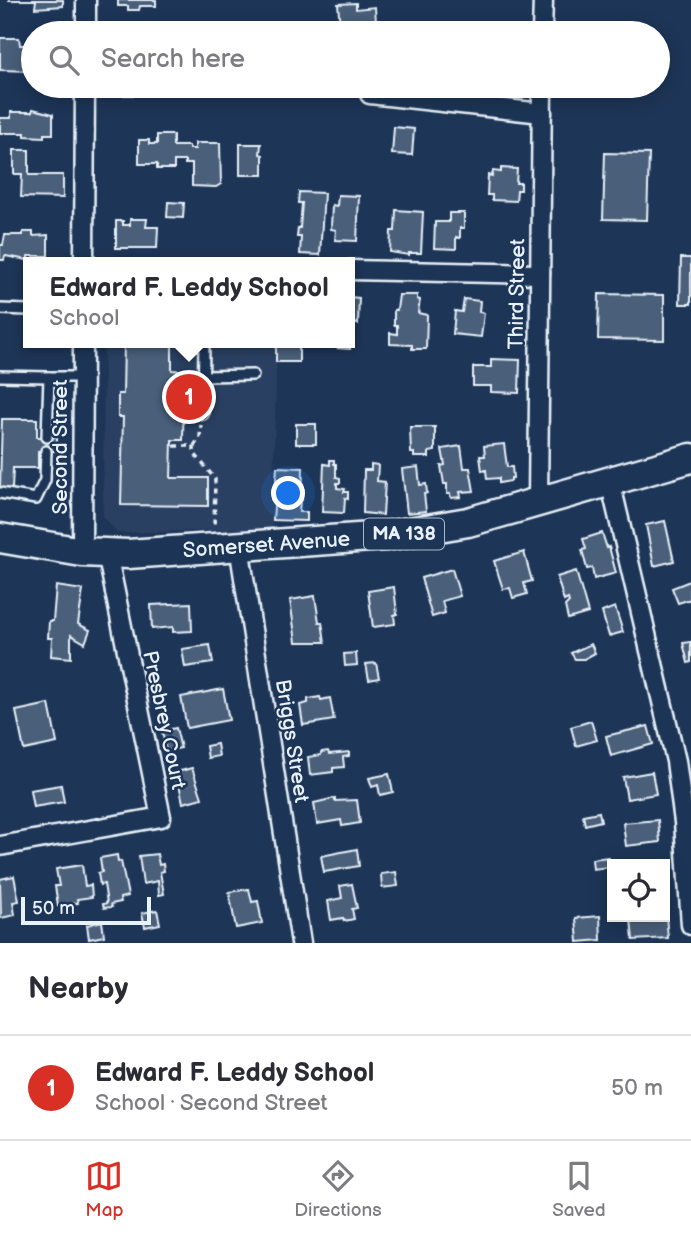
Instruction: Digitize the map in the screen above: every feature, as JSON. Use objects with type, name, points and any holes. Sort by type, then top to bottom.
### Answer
[{"type":"main road","name":"Somerset Avenue","points":[[0,538],[94,552],[128,554],[227,540],[338,541],[411,533],[468,522],[691,458]]},
{"type":"street","points":[[86,0],[86,21]]},
{"type":"street","points":[[542,21],[543,0]]},
{"type":"street","points":[[84,257],[85,98]]},
{"type":"street","points":[[406,98],[542,113]]},
{"type":"street","name":"Third Street","points":[[538,502],[542,98]]},
{"type":"street","points":[[355,270],[540,274]]},
{"type":"street","name":"Second Street","points":[[83,348],[94,552]]},
{"type":"street","points":[[610,481],[685,779],[691,925]]},
{"type":"street","name":"Briggs Street","points":[[227,540],[301,943]]},
{"type":"street","name":"Presbrey Court","points":[[0,846],[161,817],[94,552]]},
{"type":"lane","points":[[0,309],[23,310]]},
{"type":"lane","points":[[203,414],[204,348]]},
{"type":"lane","points":[[204,376],[253,375]]},
{"type":"lane","points":[[0,376],[83,377]]},
{"type":"lane","points":[[47,437],[49,377]]},
{"type":"lane","points":[[0,493],[36,499],[45,480],[46,451]]},
{"type":"path","points":[[203,414],[200,437],[194,446],[194,453],[215,479],[227,540]]},
{"type":"path","points":[[174,446],[194,446]]},
{"type":"shaded area","points":[[104,348],[277,348],[272,529],[117,533],[103,516]]},
{"type":"building","points":[[36,0],[63,0],[63,6],[35,8]]},
{"type":"building","points":[[118,0],[156,0],[156,6],[140,6],[139,10],[128,10],[128,6],[118,6]]},
{"type":"building","points":[[356,3],[356,9],[375,7],[376,21],[340,21],[338,4]]},
{"type":"building","points":[[0,38],[19,38],[21,71],[0,70]]},
{"type":"building","points":[[33,109],[53,114],[53,134],[44,134],[44,137],[25,136],[25,133],[0,133],[0,118],[11,118],[11,112],[32,112]]},
{"type":"building","points":[[394,127],[414,129],[412,155],[392,154]]},
{"type":"building","points":[[157,135],[173,135],[173,146],[189,146],[189,149],[195,149],[195,143],[220,143],[221,184],[216,187],[192,186],[192,164],[185,164],[185,161],[174,161],[174,169],[157,169],[157,164],[139,164],[139,140],[149,140],[149,144],[157,144]]},
{"type":"building","points":[[240,144],[261,144],[263,175],[240,175]]},
{"type":"building","points":[[14,150],[29,150],[29,175],[63,175],[63,198],[21,197],[22,174],[14,174]]},
{"type":"building","points":[[605,153],[649,154],[647,220],[603,219]]},
{"type":"building","points":[[501,168],[517,169],[516,183],[521,183],[521,190],[517,190],[516,201],[492,200],[492,195],[487,195],[488,175],[492,176],[493,171],[501,172]]},
{"type":"building","points":[[299,192],[324,193],[320,255],[300,254],[301,237],[297,237],[302,203],[298,203]]},
{"type":"building","points":[[338,195],[359,196],[357,241],[335,240],[336,230],[331,229],[332,205],[337,206]]},
{"type":"building","points":[[168,202],[184,203],[183,218],[167,217]]},
{"type":"building","points":[[396,210],[423,212],[421,253],[409,255],[390,252]]},
{"type":"building","points":[[449,213],[464,213],[464,228],[460,228],[460,238],[456,237],[456,249],[434,248],[435,222],[449,222]]},
{"type":"building","points":[[130,219],[147,219],[146,227],[158,227],[157,248],[116,248],[116,221],[130,225]]},
{"type":"building","points":[[23,232],[33,232],[33,236],[48,235],[48,256],[28,256],[23,259],[5,256],[4,260],[0,260],[0,245],[3,245],[5,235],[23,235]]},
{"type":"building","points":[[681,258],[691,258],[691,304],[680,304]]},
{"type":"building","points":[[599,294],[664,295],[664,340],[598,339]]},
{"type":"building","points":[[399,295],[417,295],[420,300],[418,313],[427,315],[426,349],[390,344],[390,333],[397,334],[394,310],[397,310]]},
{"type":"building","points":[[355,298],[359,298],[358,324],[355,324]]},
{"type":"building","points":[[464,299],[480,301],[479,312],[484,313],[481,337],[453,334],[455,311],[462,312]]},
{"type":"building","points":[[124,348],[172,348],[172,370],[184,371],[183,440],[172,440],[171,478],[208,478],[208,506],[121,505],[123,417],[118,417],[118,394],[123,394]]},
{"type":"building","points":[[276,348],[299,348],[299,362],[276,362]]},
{"type":"building","points":[[491,359],[520,360],[519,393],[491,392],[491,386],[473,386],[473,367],[491,367]]},
{"type":"building","points":[[2,419],[37,419],[37,437],[57,437],[57,451],[38,451],[38,468],[13,468],[12,489],[0,488]]},
{"type":"building","points":[[296,424],[316,424],[316,444],[296,444]]},
{"type":"building","points":[[410,427],[435,427],[435,451],[429,452],[429,457],[414,457],[414,453],[411,453]]},
{"type":"building","points":[[504,444],[507,467],[512,467],[513,478],[511,481],[499,483],[499,478],[487,479],[486,470],[482,471],[480,456],[485,456],[484,446]]},
{"type":"building","points":[[461,446],[464,468],[470,468],[474,491],[460,492],[461,497],[451,498],[450,494],[447,494],[447,484],[444,484],[442,449]]},
{"type":"building","points":[[330,460],[334,460],[336,477],[340,478],[337,488],[348,492],[344,513],[322,512],[324,464],[330,465]]},
{"type":"building","points":[[371,464],[378,465],[377,481],[385,482],[383,515],[363,513],[364,470],[371,470]]},
{"type":"building","points":[[277,467],[303,468],[299,512],[307,512],[307,521],[273,520]]},
{"type":"building","points":[[418,467],[420,485],[426,484],[426,511],[407,513],[402,469]]},
{"type":"building","points":[[665,521],[674,561],[654,566],[646,525]]},
{"type":"building","points":[[602,533],[616,573],[594,579],[592,568],[587,569],[582,550],[586,549],[583,539]]},
{"type":"building","points":[[524,552],[532,581],[524,583],[527,594],[513,598],[510,588],[503,589],[494,561]]},
{"type":"building","points":[[452,569],[460,596],[442,601],[445,613],[432,617],[421,578]]},
{"type":"building","points":[[576,571],[588,613],[568,619],[565,606],[569,602],[568,599],[564,601],[557,577]]},
{"type":"building","points":[[690,581],[691,599],[678,603],[672,588]]},
{"type":"building","points":[[56,586],[83,590],[78,624],[90,630],[85,643],[71,635],[71,658],[51,656],[49,621],[53,621]]},
{"type":"building","points":[[394,587],[397,614],[394,615],[395,624],[373,627],[368,591]]},
{"type":"building","points":[[315,596],[325,642],[296,642],[290,600]]},
{"type":"building","points":[[191,603],[192,631],[173,632],[173,627],[152,629],[151,605]]},
{"type":"building","points":[[615,607],[623,632],[609,636],[602,612]]},
{"type":"building","points":[[691,642],[691,662],[688,663],[683,643]]},
{"type":"building","points":[[591,644],[595,653],[584,659],[575,659],[571,653]]},
{"type":"building","points":[[210,645],[213,663],[185,667],[182,649]]},
{"type":"building","points":[[356,653],[357,665],[345,666],[344,654]]},
{"type":"building","points":[[376,663],[379,678],[369,680],[366,664]]},
{"type":"building","points":[[223,689],[229,720],[187,728],[181,697]]},
{"type":"building","points":[[320,697],[321,700],[330,698],[334,720],[303,725],[300,705],[308,703],[308,699]]},
{"type":"building","points":[[49,704],[57,743],[24,750],[16,711]]},
{"type":"building","points":[[591,721],[597,740],[576,746],[571,727]]},
{"type":"building","points":[[648,726],[653,744],[611,756],[606,736]]},
{"type":"building","points":[[176,728],[181,748],[166,751],[162,731]]},
{"type":"building","points":[[217,744],[219,756],[208,758],[206,746]]},
{"type":"building","points":[[328,751],[329,754],[349,752],[349,756],[343,757],[344,767],[333,768],[333,772],[310,775],[308,757]]},
{"type":"building","points":[[192,768],[202,798],[183,803],[178,779],[175,780],[173,773]]},
{"type":"building","points":[[652,772],[656,794],[627,799],[623,777]]},
{"type":"building","points":[[389,774],[393,792],[380,795],[378,785],[372,787],[369,778]]},
{"type":"building","points":[[61,785],[64,802],[33,807],[30,790]]},
{"type":"building","points":[[335,798],[335,801],[357,800],[360,823],[342,826],[341,820],[317,824],[314,803]]},
{"type":"building","points":[[599,812],[601,821],[585,825],[583,815]]},
{"type":"building","points":[[658,820],[660,842],[626,846],[623,823]]},
{"type":"building","points":[[357,849],[359,866],[324,872],[321,856]]},
{"type":"building","points":[[157,854],[159,865],[163,864],[164,871],[160,872],[164,894],[159,895],[158,881],[143,884],[139,856]]},
{"type":"building","points":[[117,855],[118,862],[121,861],[128,896],[120,898],[121,902],[111,904],[112,907],[104,908],[103,904],[107,903],[104,884],[100,885],[98,873],[102,872],[100,858]]},
{"type":"building","points":[[608,857],[607,867],[593,869],[592,859]]},
{"type":"building","points":[[82,865],[85,886],[91,885],[92,897],[77,899],[78,903],[58,906],[56,869]]},
{"type":"building","points":[[396,872],[398,886],[382,888],[381,874]]},
{"type":"building","points":[[14,876],[19,901],[13,902],[15,915],[1,918],[0,879]]},
{"type":"building","points":[[352,884],[357,908],[352,909],[354,919],[331,920],[328,901],[342,898],[340,886]]},
{"type":"building","points":[[249,889],[252,902],[258,901],[262,923],[236,928],[229,892]]},
{"type":"building","points":[[157,910],[160,924],[145,927],[142,913]]},
{"type":"building","points":[[600,916],[601,940],[578,942],[576,918]]},
{"type":"building","points":[[102,921],[104,936],[89,939],[87,925]]},
{"type":"building","points":[[631,922],[667,922],[668,938],[633,940]]},
{"type":"place","name":"Edward F. Leddy School","points":[[189,397]]}]
